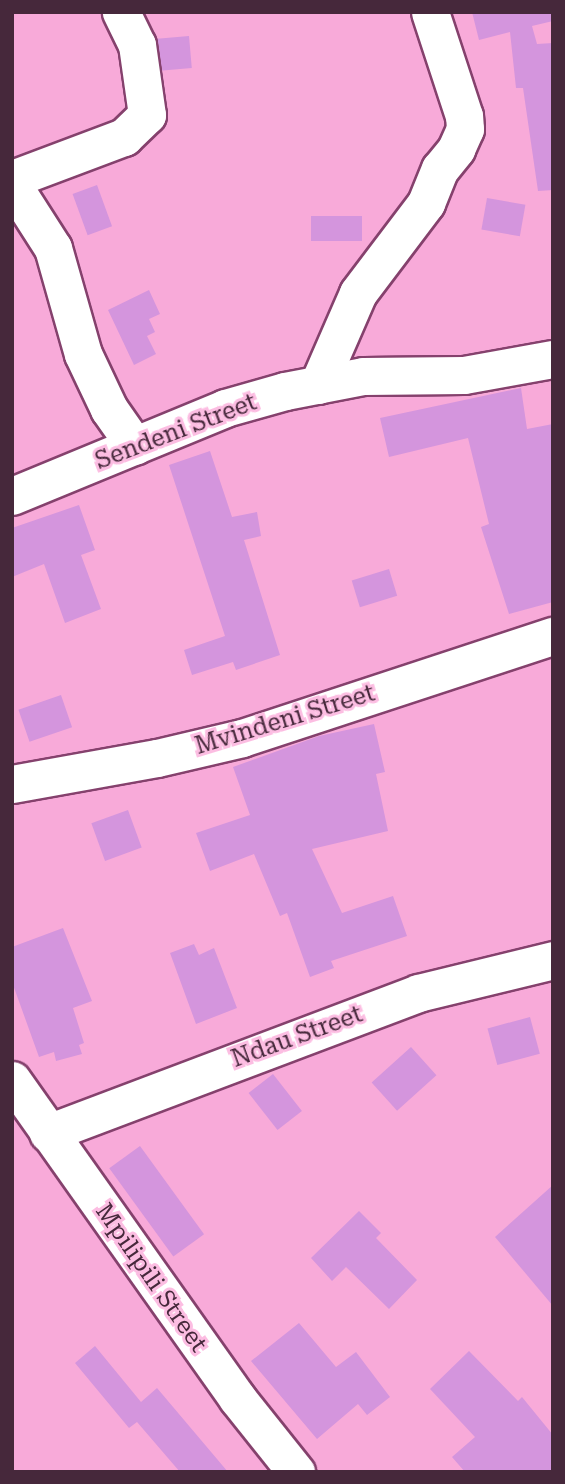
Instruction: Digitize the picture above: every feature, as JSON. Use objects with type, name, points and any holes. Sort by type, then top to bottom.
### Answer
[{"type":"street","points":[[121,12],[137,45],[147,115],[124,137],[12,181],[35,213],[53,248],[83,354],[109,409],[135,446]]},
{"type":"street","points":[[318,385],[358,293],[426,203],[440,169],[465,129],[430,12]]},
{"type":"street","name":"Sendeni Street","points":[[12,496],[225,408],[363,376],[464,375],[553,359]]},
{"type":"street","name":"Mvindeni Street","points":[[12,783],[157,758],[242,738],[553,636]]},
{"type":"street","name":"Ndau Street","points":[[48,1133],[418,993],[553,960]]},
{"type":"street","name":"Mpilipili Street","points":[[12,1080],[237,1398],[296,1472]]},
{"type":"building","points":[[472,12],[552,12],[553,21],[532,26],[537,44],[553,43],[553,190],[538,191],[523,88],[516,88],[510,32],[479,40]]},
{"type":"building","points":[[189,36],[192,68],[160,71],[157,39]]},
{"type":"building","points":[[97,185],[112,226],[88,235],[73,194]]},
{"type":"building","points":[[487,198],[525,205],[520,236],[481,230]]},
{"type":"building","points":[[311,216],[362,216],[362,241],[311,241]]},
{"type":"building","points":[[149,290],[160,314],[149,319],[155,332],[147,336],[156,354],[134,365],[108,310]]},
{"type":"building","points":[[521,388],[527,429],[553,424],[553,602],[509,614],[481,527],[489,524],[468,438],[389,457],[380,418]]},
{"type":"building","points":[[210,451],[232,517],[257,512],[261,536],[244,540],[280,655],[236,670],[233,662],[192,675],[184,650],[225,636],[169,465]]},
{"type":"building","points":[[79,505],[95,550],[81,555],[101,609],[65,623],[44,564],[12,577],[12,528]]},
{"type":"building","points":[[389,569],[397,596],[360,607],[352,580]]},
{"type":"building","points":[[61,695],[72,727],[30,742],[18,710]]},
{"type":"building","points":[[374,724],[385,772],[376,774],[388,831],[312,849],[342,913],[393,896],[407,936],[331,961],[334,968],[310,977],[287,913],[280,916],[254,854],[210,871],[196,833],[250,815],[233,767],[319,736]]},
{"type":"building","points":[[128,810],[142,848],[105,861],[91,823]]},
{"type":"building","points":[[63,928],[92,1001],[73,1008],[84,1043],[79,1045],[82,1054],[56,1061],[54,1052],[39,1057],[12,982],[12,947]]},
{"type":"building","points":[[194,944],[199,955],[214,948],[237,1008],[196,1024],[170,953]]},
{"type":"building","points":[[530,1017],[540,1054],[497,1065],[487,1028]]},
{"type":"building","points":[[411,1047],[436,1075],[397,1111],[372,1082]]},
{"type":"building","points":[[273,1074],[302,1111],[278,1130],[249,1093]]},
{"type":"building","points":[[140,1146],[204,1234],[173,1257],[109,1168]]},
{"type":"building","points":[[553,1185],[553,1306],[495,1237]]},
{"type":"building","points":[[359,1211],[381,1233],[376,1238],[417,1280],[389,1309],[346,1267],[332,1281],[311,1258]]},
{"type":"building","points":[[299,1323],[336,1367],[356,1352],[390,1397],[367,1415],[358,1404],[317,1439],[251,1361]]},
{"type":"building","points":[[95,1346],[141,1402],[157,1388],[228,1472],[180,1472],[137,1422],[129,1428],[75,1363]]},
{"type":"building","points":[[469,1351],[518,1401],[522,1397],[553,1435],[553,1472],[465,1472],[452,1457],[475,1437],[430,1389]]}]
